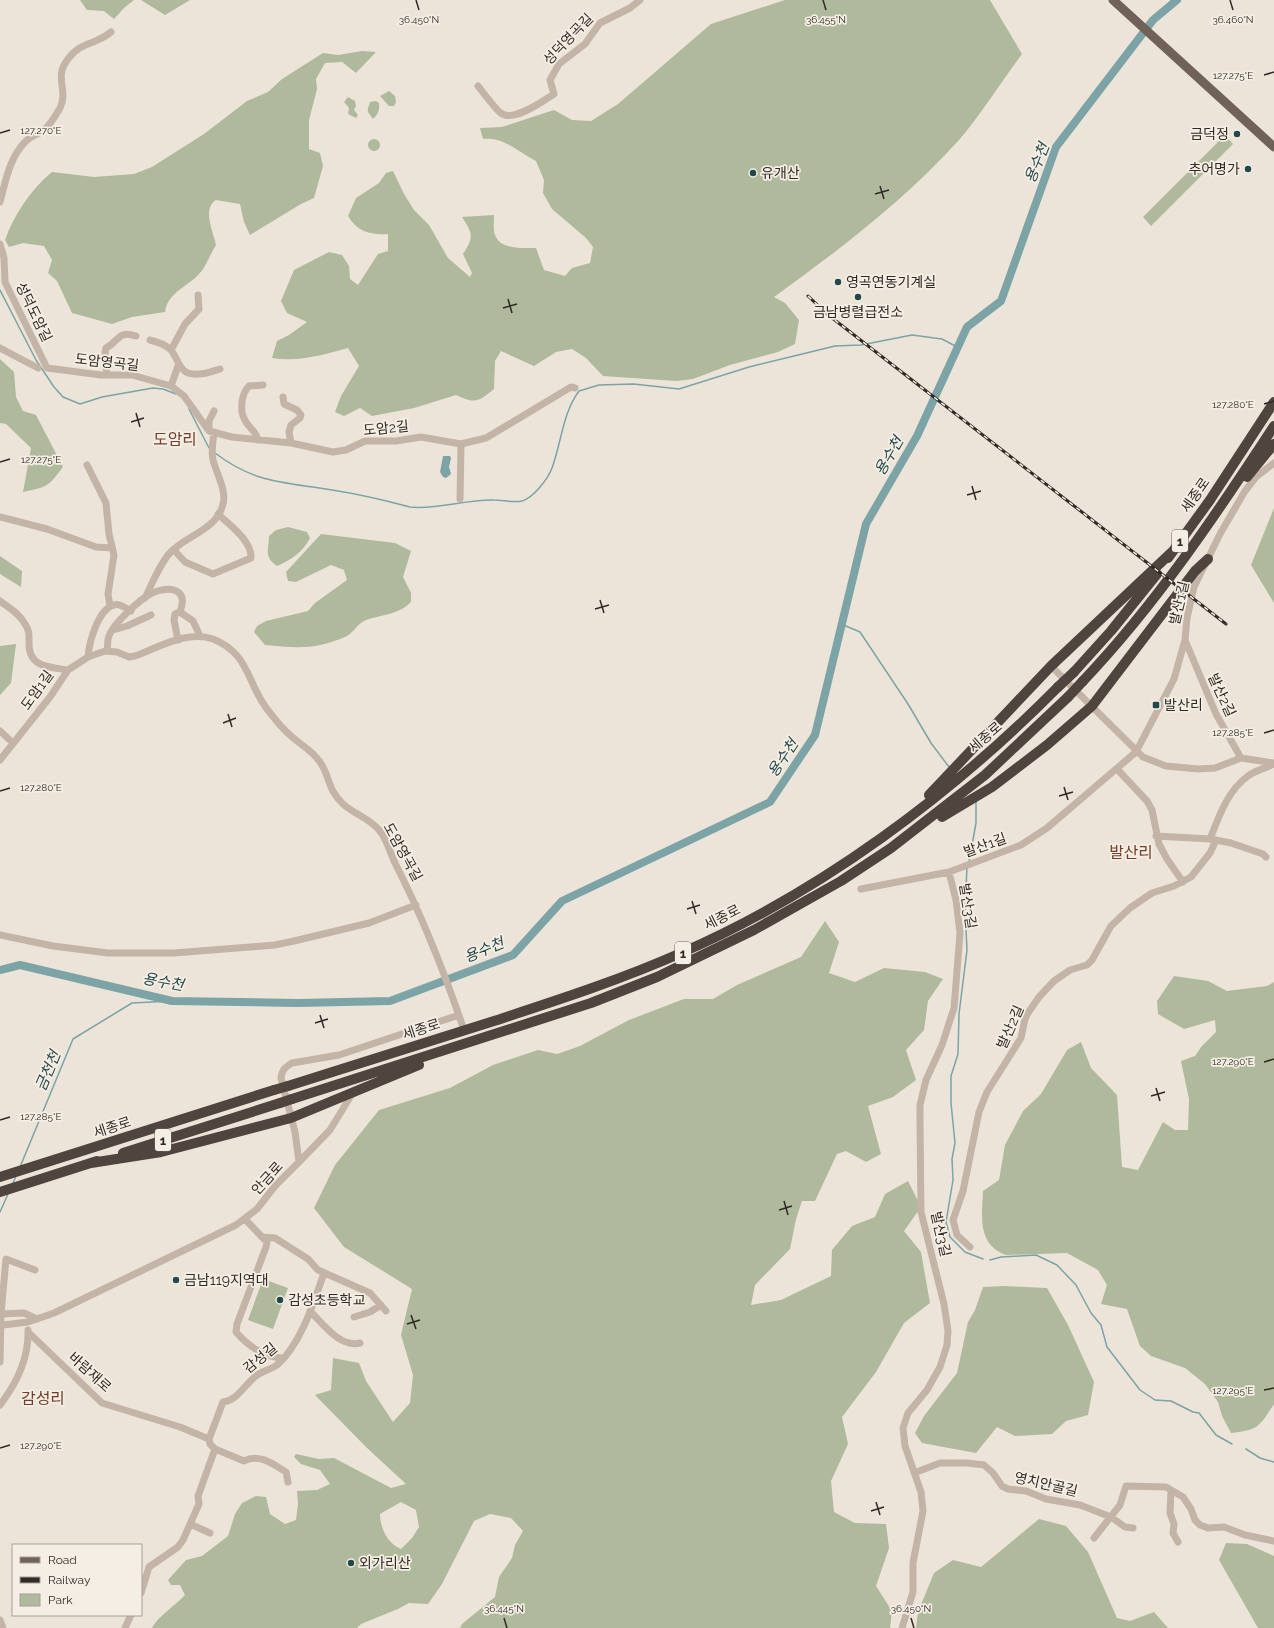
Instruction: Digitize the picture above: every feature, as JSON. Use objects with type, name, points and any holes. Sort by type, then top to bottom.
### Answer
[{"type":"highway","name":"세종로","points":[[0,1177],[588,991],[684,952],[797,893],[884,837],[942,787],[976,764],[1025,720],[1074,672],[1112,631],[1172,552],[1274,402]]},
{"type":"highway","name":"세종로","points":[[0,1192],[591,1003],[694,961],[800,905],[841,881],[957,803],[1068,697],[1120,642],[1168,581],[1219,509],[1274,426]]},
{"type":"highway","points":[[1219,509],[1274,444]]},
{"type":"highway","points":[[942,787],[969,754],[1050,666],[1172,552]]},
{"type":"highway","points":[[957,803],[992,786],[1053,741],[1092,706],[1116,677],[1195,571],[1208,559]]},
{"type":"highway","points":[[91,1163],[161,1152],[291,1118],[352,1094],[480,1039]]},
{"type":"main road","points":[[1113,0],[1229,105],[1274,148]]},
{"type":"street","name":"성덕영곡길","points":[[478,86],[501,114],[510,116],[527,110],[554,94],[550,80],[554,70],[565,58],[585,44],[600,23],[630,8],[640,0]]},
{"type":"street","points":[[0,202],[7,173],[20,148],[26,141],[46,128],[61,105],[63,94],[60,74],[61,68],[68,59],[85,44],[99,40],[111,32]]},
{"type":"street","name":"성덕도암길","points":[[0,244],[4,258],[5,282],[47,368]]},
{"type":"street","points":[[170,350],[185,324],[199,309],[198,295]]},
{"type":"street","points":[[107,375],[105,358],[106,348],[110,346],[120,335],[125,334],[136,336]]},
{"type":"street","points":[[150,340],[160,342],[170,350],[178,366],[190,373],[195,374],[220,370]]},
{"type":"street","points":[[0,348],[38,368]]},
{"type":"street","points":[[171,386],[178,366]]},
{"type":"street","name":"도암영곡길","points":[[47,368],[107,375],[132,375],[171,386],[184,396],[211,431]]},
{"type":"street","points":[[258,440],[256,433],[245,420],[243,397],[244,392],[249,386],[263,385]]},
{"type":"street","name":"도암2길","points":[[211,431],[232,437],[291,443],[334,452],[346,450],[360,443],[371,440],[396,441],[422,437],[461,444],[486,438],[565,390],[575,388]]},
{"type":"street","points":[[283,397],[284,404],[297,410],[301,415],[300,418],[290,425],[289,432],[291,443]]},
{"type":"street","points":[[107,651],[108,637],[112,630],[144,598],[160,566],[169,554],[202,531],[218,514],[224,503],[222,490],[212,458],[213,447],[209,421],[214,411]]},
{"type":"street","points":[[460,499],[461,444]]},
{"type":"street","name":"발산1길","points":[[861,889],[949,872],[1007,852],[1035,837],[1136,752],[1174,679],[1185,640],[1187,618],[1194,587],[1220,534],[1245,491],[1256,477],[1266,468],[1274,464]]},
{"type":"street","points":[[87,465],[106,503],[113,563],[108,594],[110,606]]},
{"type":"street","points":[[174,550],[185,562],[214,574],[251,558],[251,552],[247,544],[218,514]]},
{"type":"street","points":[[0,517],[48,529],[96,547],[112,548]]},
{"type":"street","points":[[144,598],[162,591],[179,592],[182,594],[184,602],[180,612],[175,614],[174,620],[178,640]]},
{"type":"street","points":[[0,601],[16,612],[26,624],[30,637],[30,650],[36,661],[42,667],[68,670]]},
{"type":"street","points":[[88,657],[89,643],[94,630],[102,615],[110,606],[115,604],[131,611]]},
{"type":"street","points":[[180,612],[193,621],[200,636]]},
{"type":"street","points":[[112,630],[127,626],[151,615]]},
{"type":"street","name":"도암영곡길","points":[[107,651],[117,652],[129,657],[178,640],[200,636],[214,640],[225,646],[243,662],[253,685],[266,708],[290,735],[311,751],[321,762],[329,787],[337,798],[343,804],[363,816],[380,832],[416,905],[464,1030]]},
{"type":"street","name":"발산2길","points":[[1185,640],[1216,714],[1241,758]]},
{"type":"street","name":"도암1길","points":[[0,760],[50,697],[68,670],[88,657],[107,651]]},
{"type":"street","points":[[1050,666],[1092,706],[1136,752]]},
{"type":"street","points":[[0,731],[13,743]]},
{"type":"street","name":"발산2길","points":[[1136,752],[1143,757],[1166,766],[1215,768],[1241,758],[1274,763]]},
{"type":"street","name":"발산2길","points":[[970,1247],[957,1235],[953,1220],[962,1191],[979,1112],[987,1092],[1021,1038],[1025,1019],[1028,1013],[1039,996],[1054,981],[1070,970],[1087,965],[1092,960],[1111,926],[1130,908],[1152,893],[1183,882],[1191,877],[1210,853],[1224,806],[1239,783],[1257,771],[1274,763]]},
{"type":"street","points":[[1117,769],[1147,800],[1152,810],[1156,836],[1167,859],[1183,882]]},
{"type":"street","points":[[1156,836],[1213,839],[1231,843],[1263,854],[1266,857]]},
{"type":"street","name":"발산3길","points":[[902,1628],[913,1592],[913,1563],[923,1512],[921,1492],[905,1446],[903,1428],[908,1413],[927,1390],[940,1367],[947,1345],[948,1331],[944,1304],[921,1212],[920,1105],[926,1080],[942,1045],[954,1008],[960,933],[956,900],[949,872]]},
{"type":"street","points":[[0,935],[53,946],[108,952],[174,953],[282,944],[369,923],[416,905]]},
{"type":"street","name":"안금로","points":[[1,1325],[28,1322],[75,1303],[245,1219],[257,1209],[275,1186],[300,1162],[281,1078],[282,1071],[286,1067],[292,1063],[339,1055],[459,1015]]},
{"type":"street","points":[[300,1162],[330,1130],[352,1094]]},
{"type":"street","points":[[245,1219],[268,1242],[237,1324],[236,1332],[254,1349],[270,1356],[283,1358]]},
{"type":"street","points":[[262,1237],[275,1238],[308,1259],[318,1270],[370,1293],[383,1308],[354,1317]]},
{"type":"street","points":[[0,1362],[1,1314],[6,1259],[34,1270]]},
{"type":"street","name":"감성길","points":[[209,1439],[223,1402],[231,1401],[256,1376],[271,1370],[293,1346],[310,1311],[324,1273]]},
{"type":"street","points":[[310,1311],[342,1342],[353,1345],[360,1343]]},
{"type":"street","points":[[1,1314],[24,1313],[37,1319]]},
{"type":"street","points":[[0,1405],[14,1386],[22,1370],[28,1341],[28,1322]]},
{"type":"street","name":"바람재로","points":[[28,1332],[102,1403],[144,1415],[209,1439]]},
{"type":"street","points":[[209,1439],[210,1444],[215,1449],[244,1461],[254,1457],[271,1462],[286,1472],[288,1482]]},
{"type":"street","points":[[142,1590],[149,1567],[178,1547],[183,1540],[198,1504],[198,1496],[215,1449]]},
{"type":"street","name":"영치안골길","points":[[914,1473],[940,1464],[967,1463],[984,1465],[993,1473],[1002,1486],[1008,1489],[1026,1491],[1046,1499],[1080,1505],[1111,1517],[1125,1527],[1133,1528]]},
{"type":"street","points":[[1094,1538],[1120,1506],[1126,1486],[1166,1487],[1183,1497],[1195,1520],[1200,1525],[1208,1528],[1224,1527],[1244,1535],[1274,1540]]},
{"type":"street","points":[[1171,1490],[1170,1513],[1174,1524],[1173,1533],[1178,1542]]},
{"type":"street","points":[[190,1524],[210,1533]]},
{"type":"street","points":[[125,1628],[131,1616]]},
{"type":"street","points":[[0,1620],[3,1628]]},
{"type":"green space","points":[[80,0],[134,0],[114,19],[104,11],[87,10]]},
{"type":"green space","points":[[141,0],[190,0],[165,15]]},
{"type":"green space","points":[[785,0],[990,0],[1022,54],[967,130],[938,162],[894,204],[871,223],[774,297],[785,303],[799,320],[795,344],[778,352],[730,365],[693,379],[676,381],[603,376],[586,358],[572,349],[556,352],[534,366],[501,351],[495,361],[494,389],[484,397],[476,400],[468,400],[456,395],[414,408],[372,416],[360,408],[344,416],[335,412],[341,396],[359,366],[348,348],[301,358],[272,358],[277,341],[289,335],[307,322],[287,313],[281,301],[294,270],[329,252],[342,255],[349,266],[350,279],[358,285],[378,254],[388,251],[388,234],[370,233],[360,229],[348,216],[356,198],[379,183],[386,173],[393,171],[404,194],[414,210],[429,225],[448,258],[470,277],[472,273],[463,254],[471,236],[462,217],[494,215],[494,231],[498,240],[507,246],[536,248],[544,270],[565,276],[572,268],[590,263],[593,247],[586,238],[552,209],[543,193],[544,180],[536,161],[498,140],[483,139],[480,128],[502,127],[554,110],[572,120],[591,121],[618,104],[711,24]]},
{"type":"green space","points":[[362,51],[376,52],[356,73],[342,62],[325,63],[316,79],[317,89],[309,120],[309,149],[320,153],[323,166],[314,198],[301,204],[250,235],[244,222],[240,204],[216,200],[212,204],[209,215],[216,245],[203,269],[193,280],[175,293],[167,305],[165,312],[132,317],[112,324],[72,313],[57,281],[48,273],[52,260],[44,246],[23,243],[9,247],[5,240],[13,221],[30,194],[52,172],[94,177],[134,174],[152,167],[204,134],[247,101],[268,92],[282,79],[323,53],[338,55]]},
{"type":"green space","points":[[389,91],[395,96],[396,102],[394,106],[389,106],[380,96]]},
{"type":"green space","points":[[348,97],[355,101],[356,106],[354,110],[358,115],[356,118],[348,114],[349,108],[344,102]]},
{"type":"green space","points":[[376,101],[379,103],[379,110],[373,119],[368,112],[368,109],[370,102]]},
{"type":"green space","points":[[1225,135],[1233,144],[1151,226],[1143,217]]},
{"type":"green space","points":[[372,139],[376,139],[380,145],[376,151],[372,151],[368,147],[368,143]]},
{"type":"green space","points":[[0,359],[14,372],[16,397],[23,411],[36,415],[63,467],[54,479],[37,489],[23,492],[31,448],[6,424],[0,423]]},
{"type":"green space","points":[[1274,508],[1274,603],[1251,565]]},
{"type":"green space","points":[[288,527],[307,532],[310,538],[296,555],[277,566],[268,556],[269,536],[276,530]]},
{"type":"green space","points":[[321,534],[395,543],[411,551],[403,577],[411,593],[411,602],[396,612],[363,621],[347,636],[326,644],[306,647],[265,645],[254,632],[257,626],[266,621],[308,611],[315,603],[347,580],[344,570],[331,565],[296,582],[288,581],[286,572]]},
{"type":"green space","points":[[0,556],[22,571],[21,587],[0,574]]},
{"type":"green space","points":[[16,644],[11,683],[0,695],[0,646]]},
{"type":"green space","points":[[825,921],[839,942],[829,973],[855,982],[884,968],[925,972],[943,979],[928,1001],[924,1030],[906,1050],[916,1080],[893,1097],[868,1106],[881,1154],[866,1162],[846,1151],[837,1154],[815,1201],[802,1201],[796,1219],[790,1249],[755,1285],[751,1305],[781,1300],[831,1276],[832,1250],[852,1226],[875,1217],[885,1194],[908,1181],[921,1207],[904,1231],[921,1252],[930,1303],[904,1323],[876,1372],[842,1417],[848,1444],[831,1481],[834,1512],[855,1523],[886,1524],[889,1548],[876,1586],[892,1611],[890,1628],[460,1628],[462,1624],[495,1597],[499,1577],[512,1558],[515,1545],[523,1531],[511,1518],[490,1514],[474,1521],[442,1584],[428,1604],[409,1603],[361,1624],[357,1628],[152,1628],[158,1619],[185,1595],[180,1585],[171,1585],[168,1580],[186,1560],[202,1556],[228,1536],[235,1514],[242,1503],[256,1496],[266,1497],[270,1514],[285,1524],[296,1520],[298,1504],[297,1491],[317,1490],[330,1484],[320,1470],[301,1464],[294,1457],[296,1454],[319,1459],[334,1458],[391,1488],[406,1484],[366,1447],[315,1395],[331,1390],[333,1358],[359,1363],[366,1381],[393,1422],[410,1403],[413,1375],[401,1335],[412,1289],[344,1247],[314,1208],[335,1165],[379,1110],[450,1088],[493,1065],[538,1050],[557,1054],[580,1046],[629,1020],[684,999],[713,999],[737,985],[801,957]],"holes":[[[401,1502],[416,1510],[419,1527],[412,1538],[401,1549],[396,1547],[383,1530],[380,1514]]]},
{"type":"green space","points":[[1174,976],[1208,981],[1227,991],[1267,986],[1274,982],[1274,1404],[1265,1418],[1257,1426],[1253,1429],[1240,1432],[1231,1433],[1222,1416],[1218,1402],[1205,1384],[1185,1368],[1151,1356],[1140,1346],[1127,1309],[1101,1304],[1107,1285],[1098,1270],[1067,1253],[1006,1255],[990,1244],[983,1229],[983,1191],[999,1180],[1005,1145],[1023,1111],[1041,1094],[1067,1050],[1081,1042],[1091,1068],[1117,1095],[1122,1167],[1138,1170],[1163,1122],[1175,1130],[1188,1130],[1189,1099],[1181,1061],[1195,1056],[1202,1046],[1216,1032],[1215,1020],[1184,1029],[1158,1014],[1157,1001]]},
{"type":"green space","points":[[263,1279],[288,1288],[273,1329],[248,1320]]},
{"type":"green space","points":[[1003,1286],[1047,1288],[1068,1325],[1094,1382],[1088,1415],[1066,1421],[1052,1434],[1015,1436],[997,1427],[976,1453],[922,1443],[915,1433],[924,1416],[957,1373],[968,1322],[975,1310],[983,1287]]},
{"type":"green space","points":[[1039,1519],[1066,1526],[1088,1552],[1117,1618],[1130,1621],[1154,1612],[1168,1628],[916,1628],[918,1612],[934,1573],[953,1560],[981,1567]]},
{"type":"green space","points":[[1226,1543],[1247,1544],[1274,1556],[1274,1628],[1258,1628],[1219,1560]]},
{"type":"water","points":[[443,456],[450,456],[451,458],[449,467],[451,474],[446,478],[443,477],[440,472]]},
{"type":"waterway","name":"용수천","points":[[0,970],[20,965],[172,1001],[298,1003],[390,1001],[513,955],[562,901],[770,802],[815,735],[866,524],[917,436],[967,327],[1001,301],[1056,147],[1153,20],[1177,0]]},
{"type":"waterway","points":[[0,290],[36,360],[54,387],[63,397],[80,404],[102,397],[153,388],[163,389],[176,394]]},
{"type":"waterway","points":[[215,453],[244,471],[271,480],[352,493],[410,507],[431,507],[484,500],[519,502],[531,496],[544,482],[550,472],[569,409],[579,391],[599,385],[634,384],[679,389],[749,367],[835,346],[861,345],[912,335],[942,339],[959,348]]},
{"type":"waterway","points":[[189,409],[209,448]]},
{"type":"waterway","points":[[841,624],[860,632],[908,704],[931,743],[949,767]]},
{"type":"waterway","points":[[969,862],[976,823],[976,802]]},
{"type":"waterway","points":[[967,867],[965,910],[967,950],[959,1014],[958,1054],[951,1076],[951,1103],[955,1143],[952,1159],[953,1180],[946,1222],[950,1237],[965,1252],[983,1259]]},
{"type":"waterway","name":"금천천","points":[[20,1167],[73,1039],[132,1003],[172,1001]]},
{"type":"waterway","name":"금천천","points":[[13,1183],[16,1176]]},
{"type":"waterway","name":"금천천","points":[[0,1212],[8,1194]]},
{"type":"waterway","points":[[990,1260],[1001,1257],[1036,1255],[1057,1265],[1076,1285],[1091,1313],[1101,1325],[1107,1347],[1140,1390],[1155,1400],[1171,1401],[1193,1412],[1199,1413],[1216,1435],[1232,1444]]},
{"type":"waterway","points":[[1246,1449],[1260,1458],[1274,1462]]},
{"type":"railway","points":[[808,296],[827,314],[1226,624]]},
{"type":"place","name":"금덕정","points":[[1237,134]]},
{"type":"place","name":"추어명가","points":[[1248,169]]},
{"type":"place","name":"유개산","points":[[753,173]]},
{"type":"place","name":"영곡연동기계실","points":[[838,282]]},
{"type":"place","name":"금남병렬급전소","points":[[858,297]]},
{"type":"place","name":"발산리","points":[[1156,705]]},
{"type":"place","name":"금남119지역대","points":[[176,1280]]},
{"type":"place","name":"감성초등학교","points":[[280,1300]]},
{"type":"place","name":"외가리산","points":[[351,1563]]},
{"type":"district","name":"도암리","points":[[175,439]]},
{"type":"district","name":"발산리","points":[[1131,852]]},
{"type":"district","name":"감성리","points":[[43,1398]]}]
